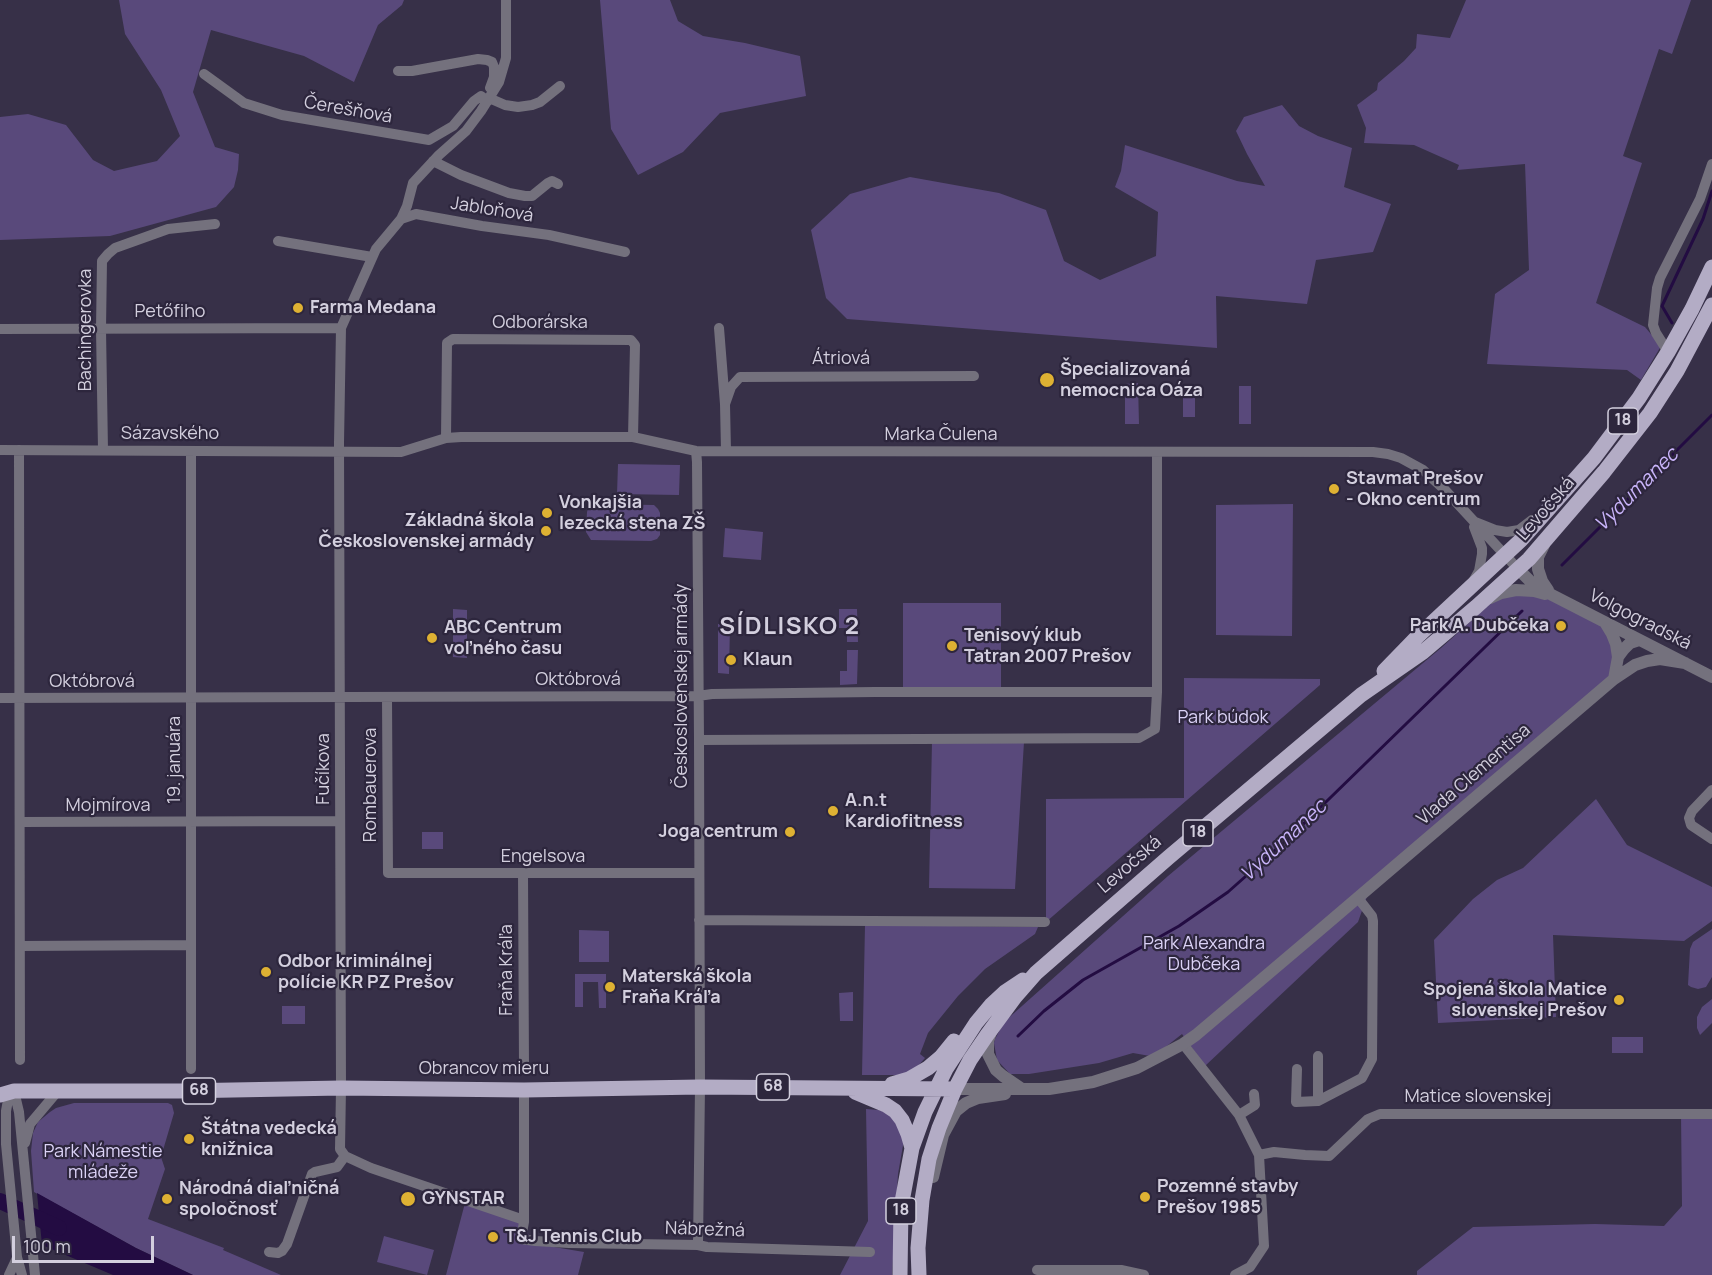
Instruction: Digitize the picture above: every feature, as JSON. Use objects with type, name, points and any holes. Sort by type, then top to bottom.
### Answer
[{"type":"main road","name":"Levočská","points":[[1361,695],[1418,636],[1521,540],[1571,486],[1610,439],[1668,352],[1712,267]]},
{"type":"main road","name":"Levočská","points":[[900,1275],[901,1207],[912,1148],[935,1089],[962,1043],[1036,973],[1169,857],[1361,695],[1423,652],[1518,569],[1604,472],[1650,413],[1677,371],[1712,305]]},
{"type":"main road","name":"Levočská","points":[[919,1275],[920,1220],[925,1177],[930,1159],[939,1128],[955,1089],[995,1011]]},
{"type":"main road","points":[[847,1088],[897,1083],[909,1079],[941,1057],[967,1025],[995,1011]]},
{"type":"main road","name":"Obrancov mieru","points":[[5,1090],[57,1092],[341,1088],[524,1090],[700,1087],[955,1089]]},
{"type":"main road","name":"68","points":[[847,1088],[895,1111],[909,1134],[912,1148]]},
{"type":"street","name":"Čerešňová","points":[[401,219],[413,183],[466,131],[486,98],[499,82],[506,58],[506,0]]},
{"type":"street","name":"Čerešňová","points":[[398,71],[412,71],[478,59],[487,60],[492,62],[494,77],[486,98]]},
{"type":"street","name":"Čerešňová","points":[[204,74],[244,103],[282,116],[429,140],[453,126],[474,101],[486,98]]},
{"type":"street","points":[[486,98],[518,107],[532,105],[540,102],[560,86]]},
{"type":"street","points":[[433,161],[461,175],[517,194],[532,196],[548,183],[558,184]]},
{"type":"street","points":[[1668,352],[1653,325],[1657,288],[1701,199],[1712,164]]},
{"type":"street","points":[[407,206],[416,214]]},
{"type":"street","name":"Jabloňová","points":[[401,219],[416,214],[549,235],[625,252]]},
{"type":"street","points":[[401,219],[376,249],[341,328],[339,451],[401,452],[446,438],[633,437],[696,451],[726,451],[725,404],[718,328]]},
{"type":"street","name":"Bachingerovka","points":[[103,450],[102,261],[115,248],[168,229],[215,224]]},
{"type":"street","points":[[278,242],[372,257]]},
{"type":"street","name":"Petőfiho","points":[[0,329],[341,328]]},
{"type":"street","name":"Odborárska","points":[[446,438],[447,343],[453,339],[631,340],[635,345],[633,437]]},
{"type":"street","name":"Átriová","points":[[725,404],[731,387],[740,377],[974,376]]},
{"type":"street","name":"Sázavského","points":[[0,450],[339,451]]},
{"type":"street","points":[[19,450],[20,1060]]},
{"type":"street","name":"19. januára","points":[[190,450],[191,1068]]},
{"type":"street","name":"Fučíkova","points":[[339,451],[341,1088]]},
{"type":"street","name":"Československej armády","points":[[696,451],[700,1087],[698,1245]]},
{"type":"street","name":"Marka Čulena","points":[[726,451],[1373,452],[1388,454],[1423,470],[1444,489],[1518,569]]},
{"type":"street","points":[[699,740],[1139,738],[1155,729],[1157,452]]},
{"type":"street","points":[[1472,521],[1501,532],[1515,531],[1523,528],[1571,486]]},
{"type":"street","points":[[1471,586],[1479,571],[1482,554],[1472,521]]},
{"type":"street","points":[[1545,541],[1538,557],[1538,569],[1542,581],[1552,595]]},
{"type":"street","name":"Volgogradská","points":[[1518,569],[1530,581],[1552,595],[1712,677]]},
{"type":"street","name":"Volgogradská","points":[[1476,607],[1501,592],[1534,591],[1552,595]]},
{"type":"street","points":[[1606,623],[1616,644],[1618,657],[1614,679]]},
{"type":"street","points":[[1618,657],[1630,643],[1639,640],[1640,657],[1635,665]]},
{"type":"street","name":"Vlada Clementisa","points":[[955,1089],[1049,1089],[1093,1082],[1137,1068],[1183,1044],[1614,679],[1635,665],[1660,659],[1685,663]]},
{"type":"street","name":"Októbrová","points":[[0,698],[1157,692]]},
{"type":"street","name":"Rombauerova","points":[[387,697],[388,873]]},
{"type":"street","points":[[1712,790],[1692,811],[1689,818],[1691,825],[1712,839]]},
{"type":"street","name":"Mojmírova","points":[[20,822],[340,821]]},
{"type":"street","name":"Engelsova","points":[[388,873],[699,873]]},
{"type":"street","name":"Fraňa Kráľa","points":[[523,873],[524,1068]]},
{"type":"street","points":[[1297,1069],[1296,1102],[1318,1101],[1362,1078],[1372,1059],[1373,921],[1372,916],[1358,898]]},
{"type":"street","points":[[699,920],[1045,922]]},
{"type":"street","points":[[20,946],[191,945]]},
{"type":"street","points":[[995,1011],[988,1041],[988,1054],[996,1070],[1023,1090]]},
{"type":"street","points":[[1183,1044],[1239,1115],[1259,1155],[1264,1246],[1250,1267],[1235,1275]]},
{"type":"street","points":[[1318,1056],[1318,1101]]},
{"type":"street","points":[[341,1088],[339,1144],[345,1156],[371,1168],[524,1220]]},
{"type":"street","points":[[5,1090],[8,1100],[6,1111],[8,1176],[22,1275]]},
{"type":"street","points":[[5,1090],[19,1112],[35,1275]]},
{"type":"street","name":"Nábrežná","points":[[524,1090],[524,1220],[521,1239],[870,1252]]},
{"type":"street","points":[[920,1220],[943,1135],[956,1111],[966,1103],[978,1098],[1023,1090]]},
{"type":"street","points":[[23,1155],[30,1124],[57,1092]]},
{"type":"street","points":[[1239,1115],[1255,1105],[1254,1094]]},
{"type":"street","name":"Matice slovenskej","points":[[1259,1155],[1274,1152],[1329,1156],[1368,1119],[1380,1114],[1712,1114]]},
{"type":"street","points":[[0,1131],[6,1144]]},
{"type":"street","points":[[269,1252],[278,1253],[287,1244],[312,1174],[337,1167],[345,1156]]},
{"type":"street","points":[[9,1275],[17,1252]]},
{"type":"street","points":[[1037,1270],[1121,1270],[1144,1275]]},
{"type":"green space","points":[[119,0],[404,0],[402,5],[378,25],[354,82],[304,56],[211,30],[193,92],[215,147],[239,154],[234,187],[216,207],[110,236],[0,240],[0,117],[28,114],[66,125],[93,160],[114,171],[157,161],[180,136],[161,90],[125,34]]},
{"type":"green space","points":[[600,0],[670,0],[678,21],[703,36],[800,56],[806,96],[720,113],[683,152],[638,175],[611,129]]},
{"type":"green space","points":[[1466,0],[1691,0],[1672,54],[1659,49],[1623,156],[1642,163],[1596,303],[1645,327],[1661,346],[1641,380],[1627,370],[1487,364],[1495,294],[1529,270],[1525,164],[1457,170],[1459,165],[1414,145],[1364,143],[1366,128],[1357,105],[1377,90],[1378,83],[1416,48],[1417,34],[1450,38]]},
{"type":"green space","points":[[1282,105],[1299,126],[1318,136],[1352,148],[1344,187],[1391,204],[1373,252],[1316,260],[1307,304],[1216,296],[1217,348],[847,319],[826,298],[811,230],[850,194],[910,177],[999,193],[1046,210],[1064,261],[1100,280],[1156,256],[1158,212],[1115,187],[1121,171],[1125,145],[1237,181],[1265,186],[1236,131],[1244,117]]},
{"type":"green space","points":[[1138,383],[1139,424],[1125,424],[1125,384]]},
{"type":"green space","points":[[1183,385],[1195,385],[1195,417],[1183,417]]},
{"type":"green space","points":[[1239,386],[1251,386],[1251,424],[1239,424]]},
{"type":"green space","points":[[618,464],[680,465],[679,495],[617,494]]},
{"type":"green space","points":[[595,504],[654,505],[660,513],[660,535],[651,541],[591,540],[586,532],[587,512],[589,506]]},
{"type":"green space","points":[[1293,504],[1292,636],[1216,635],[1216,505]]},
{"type":"green space","points":[[725,528],[763,532],[761,560],[723,557]]},
{"type":"green space","name":"Park Alexandra Dubčeka","points":[[1499,596],[1548,596],[1601,617],[1611,641],[1614,664],[1612,675],[1370,888],[1358,922],[1205,1066],[1182,1034],[1150,1056],[1133,1053],[1099,1063],[1029,1074],[1010,1074],[997,1060],[994,1043],[1004,1022],[1168,876],[1441,648]]},
{"type":"green space","name":"Tenisový klub Tatran 2007 Prešov","points":[[903,603],[1001,603],[1001,688],[903,689]]},
{"type":"green space","points":[[453,609],[467,610],[467,658],[453,657]]},
{"type":"green space","points":[[839,609],[857,609],[858,642],[847,642],[847,628],[839,628]]},
{"type":"green space","points":[[718,624],[730,625],[729,674],[718,673]]},
{"type":"green space","points":[[847,650],[858,650],[857,684],[840,685],[840,671],[847,671]]},
{"type":"green space","name":"Park búdok","points":[[1184,678],[1320,679],[1320,685],[1046,922],[1046,799],[1184,798]]},
{"type":"green space","points":[[932,741],[1024,742],[1015,889],[929,888]]},
{"type":"green space","points":[[1596,799],[1627,845],[1712,887],[1712,921],[1684,941],[1553,935],[1556,1017],[1438,1023],[1434,940],[1473,899],[1497,880],[1523,868]]},
{"type":"green space","points":[[422,832],[443,832],[443,849],[422,849]]},
{"type":"green space","points":[[865,925],[1038,927],[1035,934],[985,969],[958,996],[928,1033],[920,1054],[925,1058],[910,1075],[862,1075]]},
{"type":"green space","points":[[1712,929],[1712,977],[1706,987],[1698,989],[1691,987],[1688,985],[1690,949],[1693,942]]},
{"type":"green space","points":[[579,930],[609,931],[609,962],[579,962]]},
{"type":"green space","points":[[575,974],[606,974],[606,1008],[599,1008],[598,982],[583,982],[583,1007],[575,1007]]},
{"type":"green space","points":[[853,992],[853,1021],[840,1021],[839,993]]},
{"type":"green space","points":[[1712,999],[1712,1023],[1700,1035],[1697,1028],[1697,1017],[1702,1007]]},
{"type":"green space","points":[[282,1006],[305,1006],[305,1024],[282,1024]]},
{"type":"green space","points":[[1612,1037],[1643,1037],[1643,1053],[1612,1053]]},
{"type":"green space","name":"Park Námestie mládeže","points":[[74,1103],[168,1103],[172,1105],[174,1113],[161,1157],[165,1169],[148,1219],[224,1248],[223,1250],[281,1275],[193,1275],[136,1248],[34,1192],[31,1151],[33,1133],[38,1122],[50,1112]]},
{"type":"green space","points":[[866,1109],[879,1110],[892,1115],[905,1134],[898,1174],[892,1275],[840,1275],[868,1221]]},
{"type":"green space","points":[[1681,1114],[1712,1114],[1712,1275],[1417,1275],[1417,1271],[1473,1227],[1595,1224],[1664,1226],[1682,1206]]},
{"type":"green space","name":"T&J Tennis Club","points":[[465,1203],[527,1226],[527,1232],[533,1241],[542,1245],[584,1252],[578,1275],[446,1275]]},
{"type":"green space","points":[[384,1236],[434,1250],[427,1275],[377,1262]]},
{"type":"shaded area","points":[[37,1193],[136,1248],[193,1275],[113,1275],[42,1245]]},
{"type":"waterway","name":"Vydumanec","points":[[1672,323],[1662,306],[1703,219],[1712,191]]},
{"type":"waterway","name":"Vydumanec","points":[[1562,565],[1712,415]]},
{"type":"waterway","name":"Vydumanec","points":[[1018,1036],[1044,1011],[1083,980],[1179,926],[1228,892],[1291,836],[1522,611]]},
{"type":"waterway","points":[[0,1201],[59,1228]]},
{"type":"place","name":"Farma Medana","points":[[298,308]]},
{"type":"place","name":"Špecializovaná nemocnica Oáza","points":[[1047,380]]},
{"type":"place","name":"Stavmat Prešov - Okno centrum","points":[[1334,489]]},
{"type":"place","name":"Vonkajšia lezecká stena ZŠ","points":[[547,513]]},
{"type":"place","name":"Základná škola Československej armády","points":[[546,531]]},
{"type":"place","name":"Park A. Dubčeka","points":[[1561,626]]},
{"type":"place","name":"ABC Centrum voľného času","points":[[432,638]]},
{"type":"place","name":"Tenisový klub Tatran 2007 Prešov","points":[[952,646]]},
{"type":"place","name":"Klaun","points":[[731,660]]},
{"type":"place","name":"A.n.t Kardiofitness","points":[[833,811]]},
{"type":"place","name":"Joga centrum","points":[[790,832]]},
{"type":"place","name":"Odbor kriminálnej polície KR PZ Prešov","points":[[266,972]]},
{"type":"place","name":"Materská škola Fraňa Kráľa","points":[[610,987]]},
{"type":"place","name":"Spojená škola Matice slovenskej Prešov","points":[[1619,1000]]},
{"type":"place","name":"Štátna vedecká knižnica","points":[[189,1139]]},
{"type":"place","name":"Pozemné stavby Prešov 1985","points":[[1145,1197]]},
{"type":"place","name":"Národná diaľničná spoločnosť","points":[[167,1199]]},
{"type":"place","name":"GYNSTAR","points":[[408,1199]]},
{"type":"place","name":"T&J Tennis Club","points":[[493,1237]]},
{"type":"district","name":"SÍDLISKO 2","points":[[790,627]]}]
